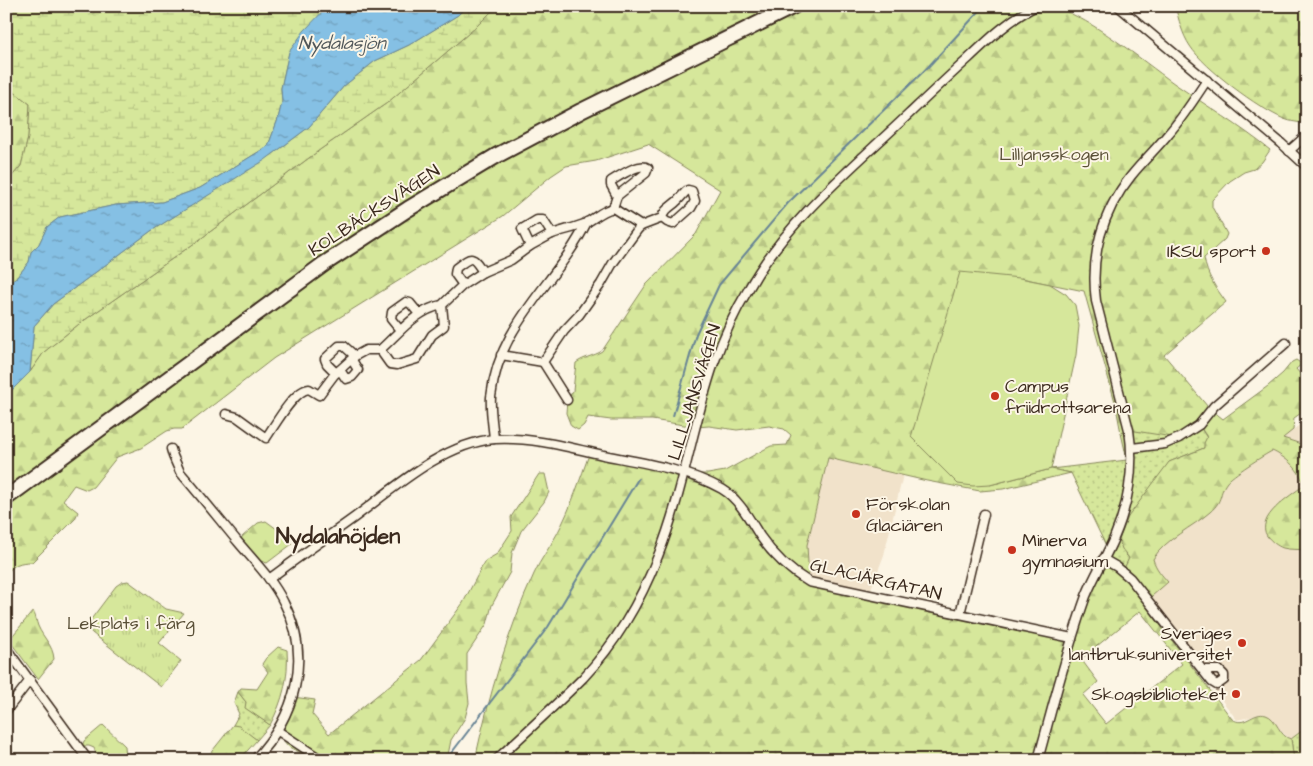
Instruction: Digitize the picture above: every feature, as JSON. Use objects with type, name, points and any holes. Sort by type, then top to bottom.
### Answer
[{"type":"highway","name":"KOLBÄCKSVÄGEN","points":[[6,487],[282,284],[403,202],[492,148],[531,127],[773,6]]},
{"type":"highway","name":"KOLBÄCKSVÄGEN","points":[[6,498],[317,269],[408,209],[496,156],[573,114],[794,6]]},
{"type":"street","name":"LILLJANSVÄGEN","points":[[496,760],[584,677],[621,628],[646,583],[657,560],[722,341],[749,287],[773,251],[808,210],[970,57],[1004,26],[1036,6]]},
{"type":"street","points":[[1118,6],[1307,167]]},
{"type":"street","points":[[1038,760],[1072,638],[1087,594],[1114,539],[1128,495],[1132,471],[1132,448],[1129,430],[1096,301],[1094,279],[1097,247],[1106,219],[1124,185],[1170,132],[1207,80]]},
{"type":"street","points":[[1289,151],[1307,135]]},
{"type":"street","points":[[613,208],[617,196],[646,172],[648,168],[639,166],[611,181],[617,196]]},
{"type":"street","points":[[542,362],[564,331],[579,315],[613,263],[641,226],[662,218],[666,210],[678,201],[684,192],[688,190],[692,192],[695,201],[689,210],[673,224],[662,218]]},
{"type":"street","points":[[226,414],[237,417],[266,438],[302,391],[309,389],[319,395],[338,372],[353,358],[366,350],[380,350],[419,314],[442,305],[463,285],[483,272],[511,260],[530,246],[552,234],[587,222],[599,213],[613,208]]},
{"type":"street","points":[[613,208],[641,226]]},
{"type":"street","points":[[530,246],[522,230],[537,220],[543,220],[552,234]]},
{"type":"street","points":[[494,439],[491,399],[501,355],[509,336],[578,239],[587,222]]},
{"type":"street","points":[[463,285],[455,274],[455,270],[469,259],[475,259],[483,272]]},
{"type":"street","points":[[400,330],[390,319],[392,312],[403,303],[409,302],[419,314]]},
{"type":"street","points":[[380,350],[385,359],[392,365],[403,364],[417,359],[432,335],[444,326],[442,305]]},
{"type":"street","points":[[1132,448],[1165,444],[1179,438],[1199,425],[1214,406],[1286,343]]},
{"type":"street","points":[[339,346],[344,346],[353,358],[358,370],[352,377],[346,379],[338,372],[325,360],[339,346]]},
{"type":"street","points":[[501,355],[542,362],[567,400]]},
{"type":"street","name":"GLACIÄRGATAN","points":[[269,580],[380,498],[437,459],[459,449],[494,439],[534,440],[667,468],[724,490],[735,500],[784,565],[809,582],[1072,638]]},
{"type":"street","points":[[171,449],[180,472],[269,580],[283,601],[293,623],[298,665],[293,697],[278,731],[254,760]]},
{"type":"street","points":[[960,614],[984,514]]},
{"type":"street","points":[[1103,559],[1117,567],[1130,578],[1204,670]]},
{"type":"street","points":[[6,648],[88,760]]},
{"type":"street","points":[[6,712],[30,680]]},
{"type":"street","points":[[278,731],[322,760]]},
{"type":"shaded area","name":"Sveriges lantbruksuniversitet","points":[[1307,419],[1307,727],[1289,739],[1264,714],[1237,720],[1123,572],[1129,558]]},
{"type":"shaded area","points":[[828,458],[903,475],[884,555],[869,594],[809,582],[807,545]]},
{"type":"green space","points":[[6,6],[328,6],[289,52],[281,88],[282,102],[268,146],[200,188],[162,202],[116,205],[60,217],[47,227],[39,244],[31,252],[29,262],[17,277],[6,284],[6,183],[21,166],[28,138],[30,104],[13,91],[6,94]]},
{"type":"green space","points":[[467,6],[497,6],[476,27],[387,103],[321,149],[199,240],[79,324],[44,352],[30,372],[34,326],[53,304],[151,231],[273,154],[309,127],[344,86],[375,61],[409,45],[458,15]]},
{"type":"green space","name":"Lilljansskogen","points":[[497,6],[1053,6],[1101,31],[1270,150],[1262,162],[1254,169],[1244,172],[1230,181],[1212,200],[1212,207],[1227,234],[1225,239],[1204,258],[1215,287],[1226,302],[1164,355],[1208,407],[1223,419],[1268,386],[1292,362],[1296,360],[1302,364],[1296,369],[1302,376],[1307,372],[1307,409],[1294,418],[1293,430],[1283,438],[1307,446],[1307,550],[1283,548],[1267,536],[1265,529],[1270,514],[1283,501],[1303,486],[1300,475],[1296,470],[1282,456],[1272,451],[1230,479],[1224,486],[1214,508],[1203,518],[1172,539],[1158,552],[1153,559],[1157,569],[1168,582],[1152,596],[1141,600],[1232,719],[1241,722],[1261,714],[1270,717],[1284,735],[1291,739],[1294,760],[475,760],[486,712],[515,619],[536,569],[567,514],[590,452],[699,474],[708,474],[725,471],[771,446],[787,445],[791,435],[784,429],[769,426],[737,430],[709,426],[697,427],[652,420],[611,420],[588,417],[584,425],[578,430],[571,426],[566,413],[567,400],[573,391],[576,363],[602,351],[646,285],[696,234],[720,190],[648,144],[596,161],[566,166],[503,216],[274,358],[182,429],[167,431],[141,448],[117,457],[93,487],[87,490],[74,485],[63,500],[78,512],[75,519],[32,562],[17,564],[6,575],[6,396],[30,372],[44,352],[79,324],[199,240],[321,149],[387,103],[476,27]],"holes":[[[1021,278],[1084,291],[1115,402],[1121,433],[1129,430],[1179,438],[1199,425],[1207,437],[1204,448],[1169,462],[1128,517],[1119,540],[1122,549],[1129,558],[1123,571],[1103,559],[1072,638],[809,582],[807,545],[828,458],[980,491],[1003,489],[1071,473],[1051,469],[990,485]],[[1140,611],[1182,664],[1106,724],[1083,695],[1098,682],[1081,659]]]},
{"type":"green space","points":[[1175,6],[1307,6],[1307,124],[1287,120],[1273,114],[1233,87],[1207,66],[1187,41]]},
{"type":"green space","points":[[13,91],[30,104],[28,138],[21,166],[6,183],[6,94]]},
{"type":"green space","name":"Campus friidrottsarena","points":[[960,272],[1020,278],[1050,284],[1066,294],[1075,305],[1079,326],[1076,355],[1051,469],[990,485],[973,486],[958,484],[911,437]]},
{"type":"green space","points":[[1199,425],[1207,438],[1204,448],[1169,462],[1125,554],[1129,558],[1123,572],[1103,559],[1108,550],[1071,473],[1051,469],[1127,460],[1121,433],[1129,430]]},
{"type":"green space","points":[[539,474],[545,474],[549,492],[544,502],[521,531],[512,553],[510,572],[492,605],[487,624],[467,654],[469,703],[465,718],[451,740],[447,760],[309,760],[301,753],[289,747],[277,733],[293,697],[315,700],[312,714],[329,734],[421,660],[463,603],[485,561],[497,554],[512,531],[511,517]]},
{"type":"green space","points":[[266,521],[281,532],[292,544],[267,563],[261,561],[241,539],[258,523]]},
{"type":"green space","name":"Lekplats i färg","points":[[128,581],[166,609],[184,613],[159,643],[181,661],[161,687],[88,628],[89,622],[116,586]]},
{"type":"green space","points":[[33,611],[38,626],[52,650],[54,659],[38,679],[9,640]]},
{"type":"green space","points":[[278,647],[287,650],[287,670],[282,698],[270,725],[245,708],[246,702],[238,692],[241,688],[257,689],[268,672],[262,664]]},
{"type":"green space","points":[[238,692],[246,702],[246,708],[270,725],[257,740],[233,725],[239,714],[234,703]]},
{"type":"green space","points":[[103,725],[125,746],[126,760],[98,760],[94,748],[82,746],[84,741]]},
{"type":"green space","points":[[233,725],[239,726],[257,740],[239,760],[205,760]]},
{"type":"green space","points":[[1307,727],[1307,760],[1294,760],[1291,739]]},
{"type":"water","name":"Nydalasjön","points":[[328,6],[467,6],[458,15],[409,45],[375,61],[344,86],[309,127],[265,160],[151,231],[53,304],[34,326],[30,372],[6,396],[6,284],[17,277],[29,262],[31,252],[39,244],[47,227],[60,217],[116,205],[162,202],[200,188],[268,146],[282,102],[281,88],[289,52],[304,31]]},
{"type":"waterway","points":[[673,416],[696,334],[719,285],[788,203],[928,67],[984,6]]},
{"type":"waterway","points":[[446,760],[548,627],[638,479]]},
{"type":"place","name":"IKSU sport","points":[[1266,251]]},
{"type":"place","name":"Campus friidrottsarena","points":[[995,396]]},
{"type":"place","name":"Förskolan Glaciären","points":[[856,514]]},
{"type":"place","name":"Minerva gymnasium","points":[[1012,550]]},
{"type":"place","name":"Sveriges lantbruksuniversitet","points":[[1242,643]]},
{"type":"place","name":"Skogsbiblioteket","points":[[1236,694]]},
{"type":"district","name":"Nydalahöjden","points":[[338,535]]}]
